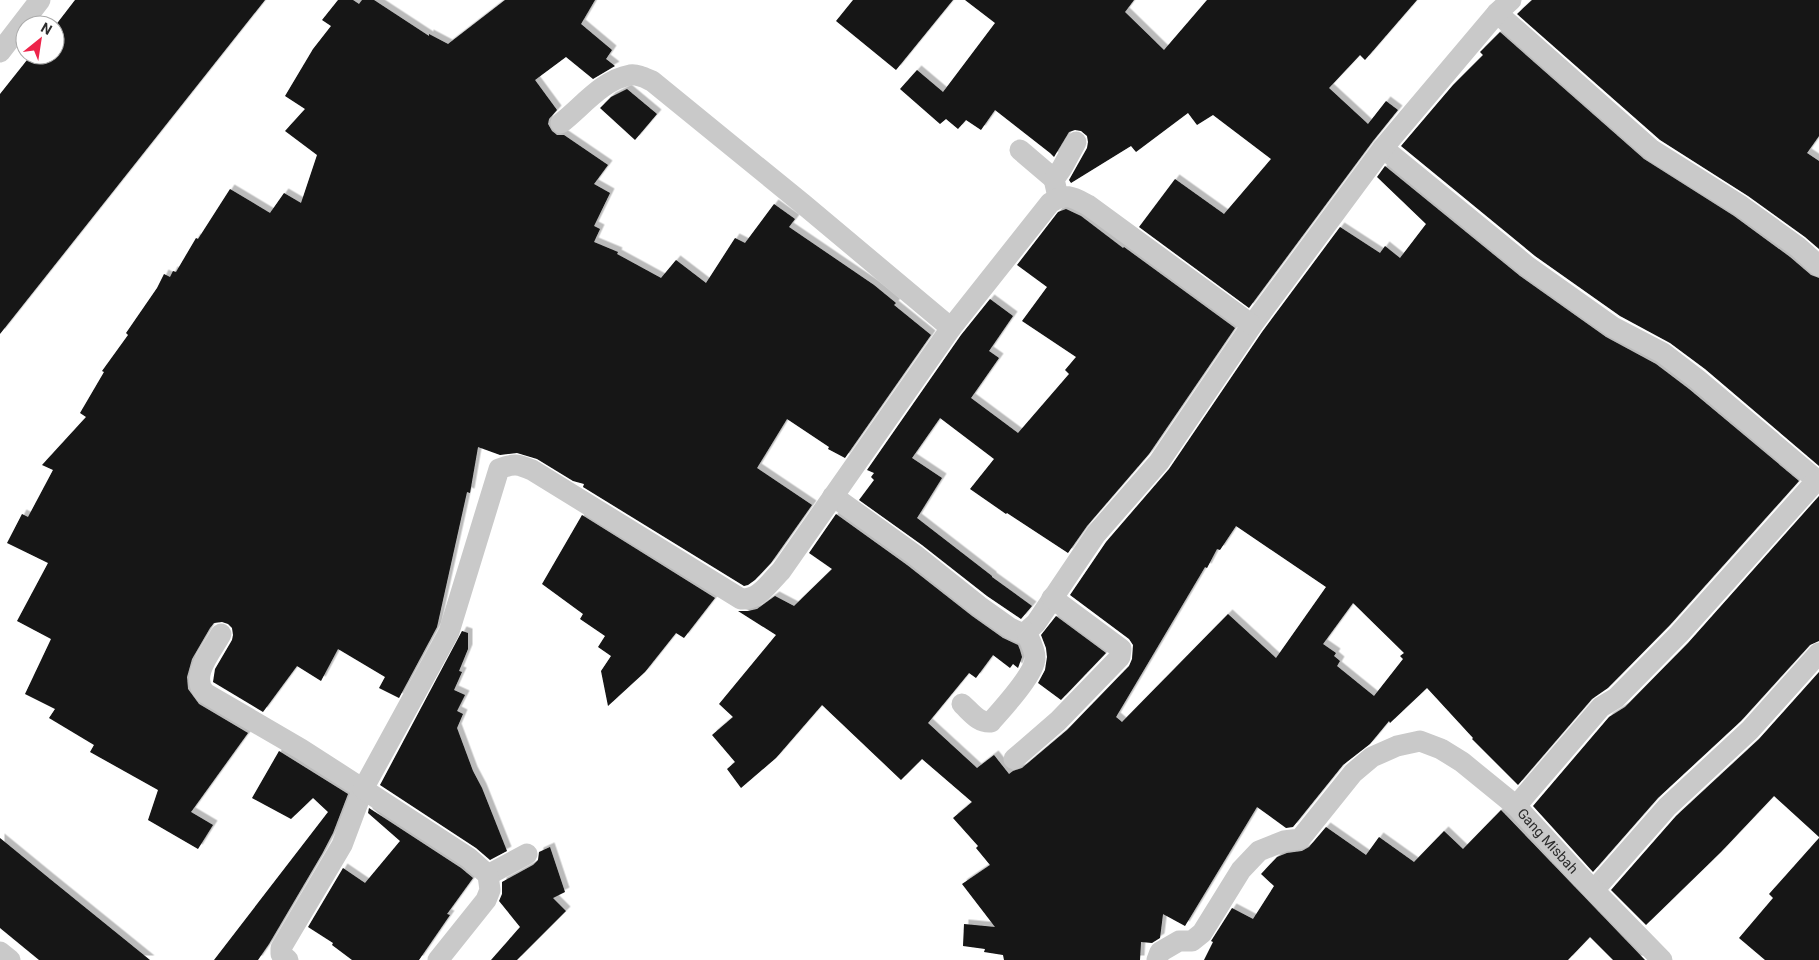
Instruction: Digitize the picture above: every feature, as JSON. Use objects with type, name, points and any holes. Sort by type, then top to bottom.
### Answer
[{"type":"street","points":[[0,52],[40,0]]},
{"type":"street","points":[[833,496],[915,555],[1010,628],[1021,633],[1026,632],[1036,623],[1096,534],[1159,462],[1252,325],[1383,148],[1504,6],[1652,150],[1741,206],[1798,247],[1819,266]]},
{"type":"street","points":[[561,123],[610,82],[630,75],[640,76],[652,81],[951,328]]},
{"type":"street","points":[[288,960],[281,954],[281,948],[342,845],[364,789],[449,632],[499,469],[512,464],[532,470],[741,599],[757,595],[781,571],[951,328],[1050,203],[1063,167],[1076,142]]},
{"type":"street","points":[[1383,148],[1527,266],[1613,327],[1663,353],[1697,378],[1818,481],[1679,634],[1616,698],[1601,707],[1516,806]]},
{"type":"street","points":[[1020,150],[1066,196],[1088,205],[1252,325]]},
{"type":"street","points":[[1014,759],[1058,721],[1120,657],[1121,649],[1052,598]]},
{"type":"street","points":[[962,704],[984,722],[991,722],[1017,691],[1034,666],[1033,647],[1026,632]]},
{"type":"street","points":[[221,634],[200,671],[198,680],[205,693],[301,749],[364,789],[470,858],[488,875],[490,890],[486,900],[438,960]]},
{"type":"street","points":[[1594,890],[1667,807],[1750,730],[1819,653]]},
{"type":"street","name":"Gang Misbah","points":[[1157,960],[1160,952],[1179,941],[1192,941],[1202,933],[1241,870],[1259,851],[1284,841],[1300,839],[1353,773],[1372,757],[1397,746],[1420,741],[1441,749],[1462,762],[1516,806],[1662,960]]},
{"type":"street","points":[[488,875],[527,854]]},
{"type":"street","points":[[0,952],[10,960]]},
{"type":"building","points":[[75,0],[265,0],[0,334],[0,94],[23,65],[65,65],[65,15],[63,15]]},
{"type":"building","points":[[338,0],[353,0],[359,4],[362,0],[374,0],[429,36],[429,34],[448,44],[505,0],[595,0],[581,24],[612,50],[606,59],[615,66],[593,79],[566,57],[535,80],[557,110],[549,119],[548,124],[552,131],[557,135],[564,135],[608,165],[594,184],[610,193],[594,226],[600,229],[594,242],[618,252],[617,254],[661,278],[676,260],[706,283],[735,238],[745,243],[774,204],[795,219],[789,227],[874,285],[896,303],[894,305],[931,335],[845,458],[828,449],[829,447],[787,419],[757,468],[812,505],[771,563],[748,585],[744,586],[583,487],[584,484],[573,481],[537,459],[517,453],[500,455],[478,447],[470,493],[467,492],[437,627],[399,698],[379,688],[385,677],[338,649],[321,681],[297,666],[263,712],[213,682],[215,669],[233,635],[232,628],[228,624],[222,622],[214,623],[192,659],[187,677],[188,689],[199,704],[248,733],[191,812],[213,825],[198,849],[148,820],[158,790],[90,752],[94,745],[49,718],[55,709],[25,694],[51,639],[17,621],[48,563],[7,543],[22,514],[28,517],[53,470],[42,465],[86,417],[80,413],[104,372],[102,371],[128,335],[126,333],[157,288],[164,274],[170,277],[173,271],[176,272],[196,238],[198,239],[230,189],[270,213],[284,193],[301,203],[317,155],[285,131],[305,109],[285,96],[313,49],[331,26],[322,20]]},
{"type":"building","points":[[853,0],[953,0],[896,70],[836,21]]},
{"type":"building","points":[[965,0],[1134,0],[1125,12],[1164,50],[1207,0],[1417,0],[1365,60],[1360,55],[1329,88],[1368,124],[1386,101],[1398,110],[1249,308],[1139,227],[1175,179],[1224,214],[1271,159],[1213,115],[1197,125],[1188,113],[1136,152],[1131,146],[1071,183],[1069,180],[1087,148],[1087,136],[1081,131],[1069,132],[1054,157],[995,110],[981,130],[966,120],[958,129],[946,119],[940,124],[900,89],[917,70],[943,92],[995,23]]},
{"type":"building","points":[[1532,0],[1819,0],[1819,136],[1807,153],[1819,161],[1819,249],[1748,196],[1660,140],[1517,14]]},
{"type":"building","points":[[1500,32],[1644,159],[1734,216],[1790,257],[1811,275],[1819,278],[1819,466],[1705,369],[1670,343],[1620,316],[1535,256],[1401,146],[1453,85],[1483,55],[1480,52]]},
{"type":"building","points":[[627,89],[657,114],[635,140],[600,108],[611,97]]},
{"type":"building","points":[[1385,166],[1520,276],[1606,337],[1656,364],[1689,389],[1799,481],[1670,625],[1608,688],[1592,699],[1518,785],[1472,739],[1427,688],[1390,723],[1389,721],[1370,744],[1343,765],[1293,827],[1286,828],[1257,807],[1185,926],[1163,914],[1160,938],[1152,943],[1141,942],[1140,960],[1004,960],[1003,955],[984,952],[985,949],[963,946],[964,924],[995,927],[962,884],[990,865],[976,848],[978,846],[953,818],[972,802],[922,759],[901,780],[822,705],[776,758],[741,788],[727,769],[735,762],[712,735],[733,717],[719,704],[776,635],[738,611],[757,609],[775,596],[794,606],[832,569],[809,553],[836,514],[907,565],[972,616],[1003,638],[1018,645],[1022,657],[1018,668],[1013,664],[1010,668],[993,655],[976,678],[969,673],[928,723],[977,768],[994,755],[1009,774],[1022,768],[1067,730],[1129,666],[1132,659],[1133,645],[1129,639],[1070,595],[1106,542],[1169,469],[1262,332],[1340,227],[1380,253],[1385,246],[1400,258],[1426,224],[1377,177]],"holes":[[[1236,526],[1326,587],[1276,658],[1228,614],[1122,722],[1116,717],[1205,567],[1207,568],[1217,549],[1220,550]],[[1353,603],[1404,653],[1400,656],[1403,659],[1374,696],[1337,666],[1340,661],[1334,656],[1336,653],[1323,644]]]},
{"type":"building","points":[[1066,209],[1081,216],[1235,328],[1149,454],[1087,526],[1068,553],[970,489],[994,459],[940,418],[912,458],[942,478],[917,518],[1032,606],[1021,619],[987,596],[922,545],[859,500],[874,480],[871,477],[874,473],[867,470],[961,335],[990,299],[1013,316],[989,351],[999,358],[971,398],[1018,433],[1069,374],[1065,370],[1076,357],[1022,321],[1047,287],[1017,265],[1058,212]]},
{"type":"building","points":[[1819,496],[1819,641],[1810,645],[1741,721],[1658,798],[1593,872],[1533,806],[1609,717],[1625,707],[1688,643]]},
{"type":"building","points":[[582,515],[715,598],[684,638],[676,633],[645,672],[608,706],[601,671],[611,656],[598,647],[605,636],[580,619],[583,614],[542,584]]},
{"type":"building","points":[[1056,616],[1106,653],[1061,700],[1038,683],[1045,670],[1047,657],[1041,635]]},
{"type":"building","points":[[462,631],[468,633],[468,649],[459,671],[462,672],[454,690],[465,695],[457,711],[463,714],[457,728],[507,851],[490,860],[476,848],[380,785]]},
{"type":"building","points":[[1819,672],[1819,837],[1774,796],[1721,852],[1646,925],[1611,890],[1676,816],[1759,739]]},
{"type":"building","points":[[279,751],[348,794],[333,833],[322,854],[258,960],[214,960],[328,812],[313,798],[291,819],[252,798]]},
{"type":"building","points":[[369,808],[461,868],[473,878],[447,914],[450,915],[419,960],[352,960],[332,945],[333,943],[308,927],[343,868],[365,883],[400,841],[368,813]]},
{"type":"building","points":[[1501,810],[1645,960],[1613,960],[1590,937],[1568,960],[1204,960],[1213,942],[1211,941],[1232,908],[1253,919],[1274,886],[1261,874],[1277,857],[1287,853],[1302,851],[1309,847],[1326,827],[1366,855],[1379,837],[1414,862],[1444,831],[1463,849]]},
{"type":"building","points":[[0,838],[150,960],[39,960],[0,928]]},
{"type":"building","points":[[1819,838],[1819,960],[1765,960],[1739,938],[1773,898],[1769,894]]},
{"type":"building","points":[[550,847],[565,892],[553,898],[566,911],[517,960],[491,960],[520,927],[499,901],[502,894],[502,882],[533,865],[538,860],[539,852]]}]
